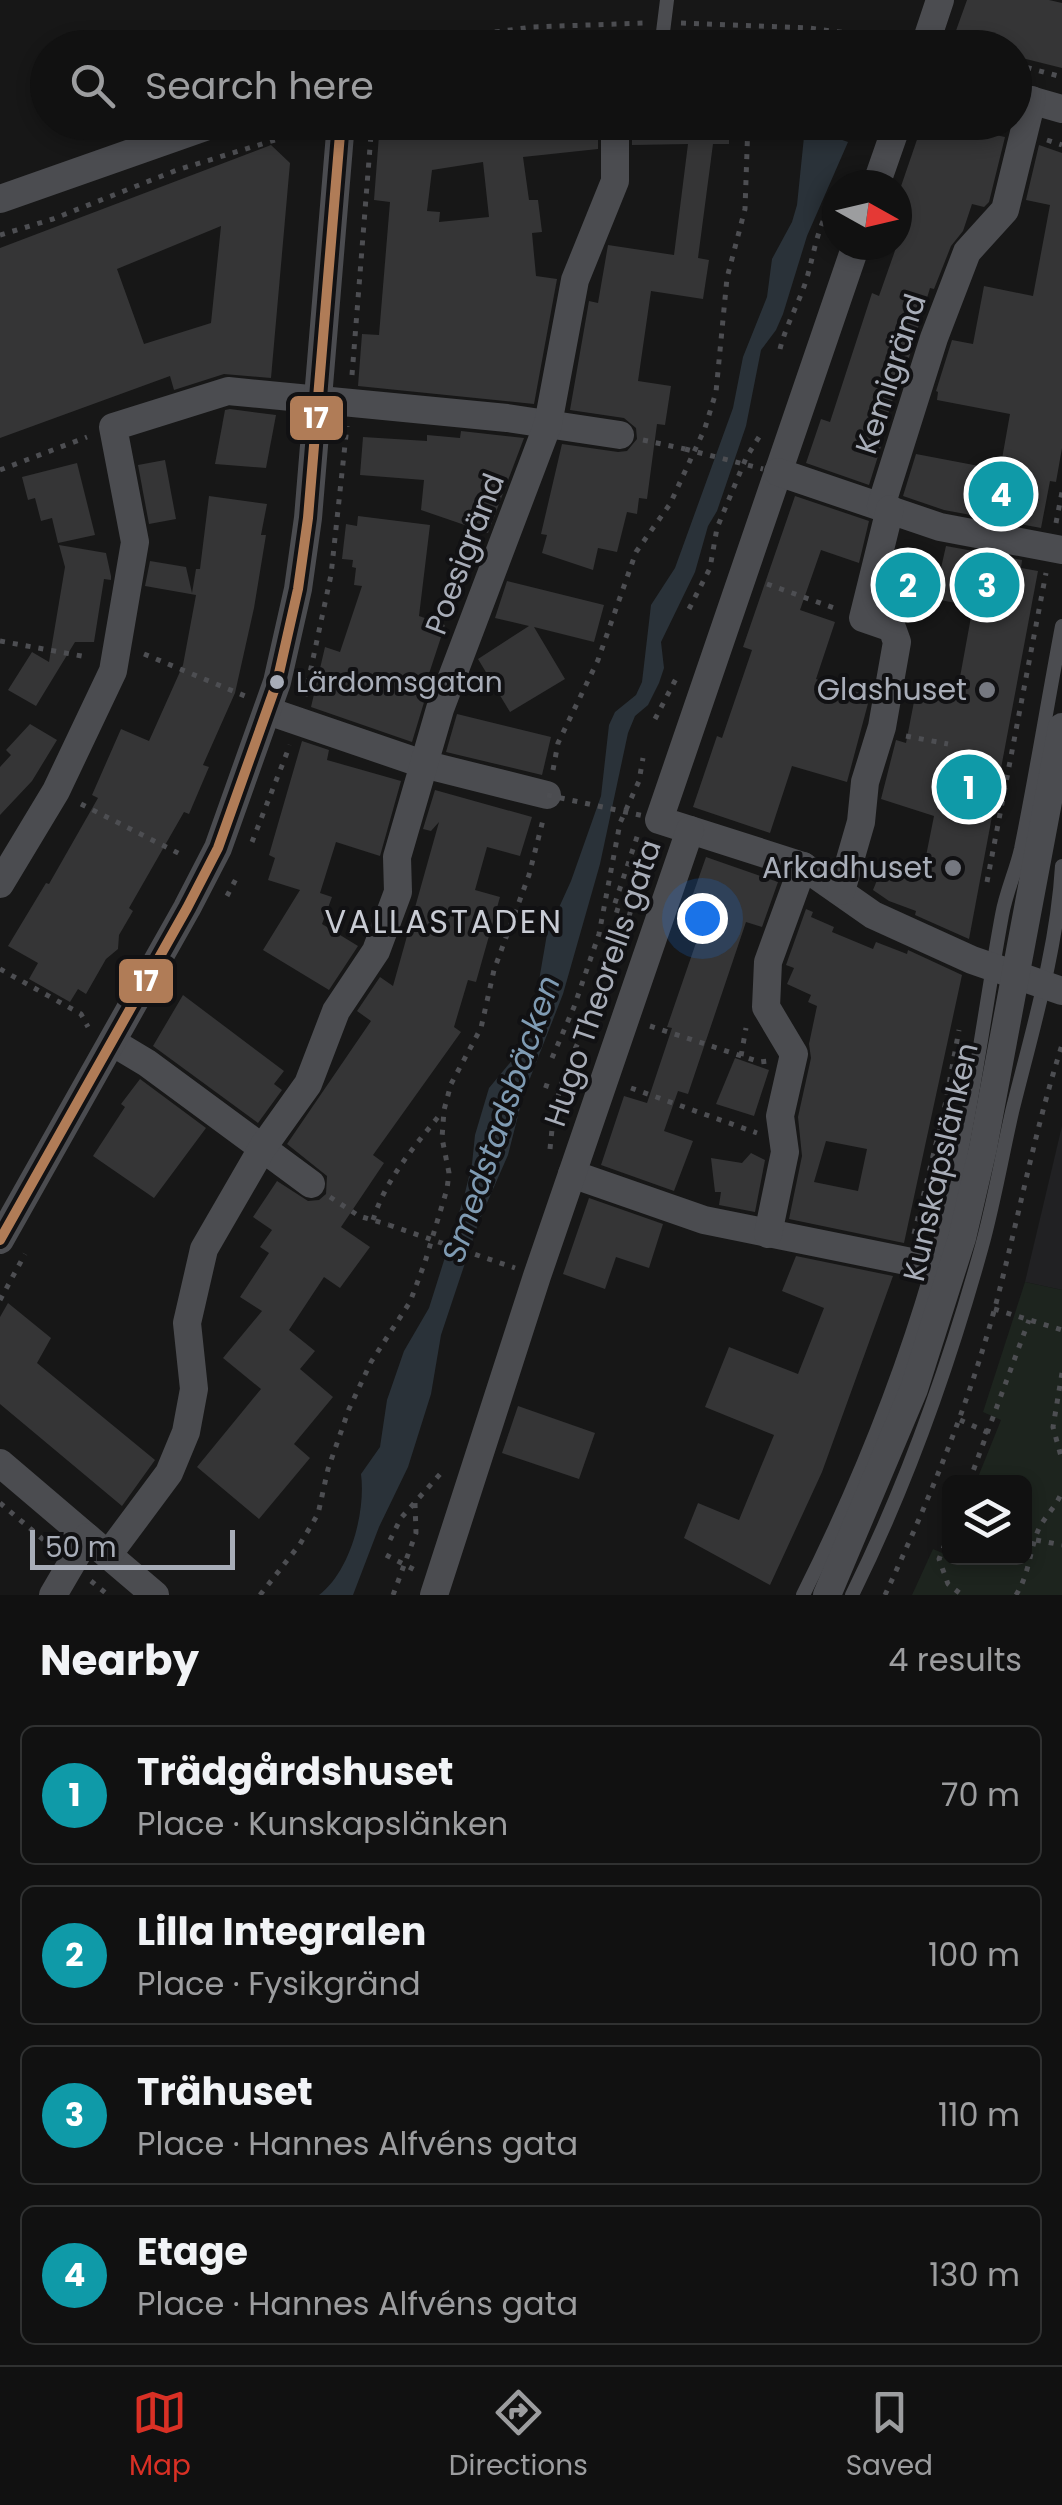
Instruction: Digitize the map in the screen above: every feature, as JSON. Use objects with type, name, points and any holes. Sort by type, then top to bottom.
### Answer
[{"type":"street","points":[[930,30],[940,0]]},
{"type":"street","points":[[1032,101],[1062,109]]},
{"type":"street","points":[[0,199],[169,140]]},
{"type":"street","points":[[0,1240],[100,1035],[218,848],[252,705],[298,588],[318,401],[331,140]]},
{"type":"street","name":"Poesigränd","points":[[53,1595],[169,1473],[186,1432],[194,1389],[188,1322],[204,1248],[262,1147],[308,1084],[336,1010],[376,951],[398,892],[397,857],[446,692],[548,424],[575,280],[615,180],[614,140]]},
{"type":"street","points":[[881,170],[892,140]]},
{"type":"street","name":"Kemigränd","points":[[863,618],[886,508],[934,338],[967,252],[1005,210],[1016,140]]},
{"type":"street","name":"Hugo Theorells gata","points":[[427,1584],[690,830],[647,823],[742,576],[770,470],[850,260]]},
{"type":"street","points":[[0,884],[56,791],[116,654],[135,542],[113,427],[228,391],[548,424],[620,436]]},
{"type":"street","points":[[770,470],[940,526],[1057,549]]},
{"type":"street","points":[[841,892],[861,822],[865,782],[880,732],[897,642],[892,628],[863,618]]},
{"type":"street","points":[[252,705],[423,764],[547,795]]},
{"type":"street","name":"Kunskapslänken","points":[[827,1595],[878,1482],[939,1313],[983,1148],[1004,972],[1062,727]]},
{"type":"street","points":[[690,830],[803,866],[873,915],[1004,972],[1052,988]]},
{"type":"street","points":[[768,1234],[785,1152],[780,1116],[794,1054],[766,1007],[768,962],[803,866]]},
{"type":"street","points":[[100,1035],[147,1063],[311,1184]]},
{"type":"street","points":[[572,1174],[704,1220],[919,1264]]},
{"type":"street","points":[[0,1463],[155,1595]]},
{"type":"lane","points":[[663,30],[667,0]]},
{"type":"lane","points":[[804,1595],[876,1431],[919,1264],[952,1194],[1004,972],[1004,908],[1020,855],[1062,626]]},
{"type":"lane","points":[[852,1595],[935,1397],[983,1242],[1052,988],[1062,866]]},
{"type":"path","points":[[1032,69],[1062,77]]},
{"type":"path","points":[[0,235],[177,170],[273,140]]},
{"type":"path","points":[[260,1595],[318,1514],[328,1468],[349,1409],[371,1362],[410,1302],[448,1189],[442,1138],[444,1110],[451,1084],[481,1028],[494,970],[540,842],[558,743],[598,660],[636,552],[670,504],[705,428],[716,392],[734,239],[745,209],[747,140]]},
{"type":"path","points":[[780,350],[806,282],[822,222]]},
{"type":"path","points":[[0,470],[113,427]]},
{"type":"path","points":[[620,436],[770,470]]},
{"type":"path","points":[[689,608],[710,568],[717,528],[746,458],[760,436]]},
{"type":"path","points":[[986,886],[1008,756],[1057,549],[1062,492]]},
{"type":"path","points":[[742,576],[863,618]]},
{"type":"path","points":[[0,642],[149,655],[252,705]]},
{"type":"path","points":[[655,719],[682,666]]},
{"type":"path","points":[[250,679],[252,705]]},
{"type":"path","points":[[880,732],[948,744]]},
{"type":"path","points":[[552,1058],[599,934],[620,823],[639,781],[643,758]]},
{"type":"path","points":[[56,791],[182,855],[176,869]]},
{"type":"path","points":[[547,795],[647,823],[613,908],[644,919]]},
{"type":"path","points":[[549,1154],[558,1090],[605,977],[616,968],[626,969]]},
{"type":"path","points":[[0,970],[81,1014],[100,1035]]},
{"type":"path","points":[[98,1012],[100,1035]]},
{"type":"path","points":[[625,1018],[760,1062],[794,1054]]},
{"type":"path","points":[[919,1264],[961,1022]]},
{"type":"path","points":[[605,1078],[784,1142]]},
{"type":"path","points":[[544,1085],[582,1098]]},
{"type":"path","points":[[373,1220],[380,1198],[398,1167],[444,1110]]},
{"type":"path","points":[[311,1184],[359,1216],[515,1268]]},
{"type":"path","points":[[994,1309],[1062,1330]]},
{"type":"path","points":[[972,1475],[1029,1320]]},
{"type":"path","points":[[1062,1373],[1053,1427],[1062,1460]]},
{"type":"path","points":[[960,1420],[989,1432]]},
{"type":"path","points":[[390,1540],[401,1518],[440,1473]]},
{"type":"path","points":[[1016,1595],[1033,1559],[1036,1540],[1062,1490]]},
{"type":"path","points":[[393,1595],[416,1534],[415,1503]]},
{"type":"path","points":[[1036,1540],[1062,1545]]},
{"type":"path","points":[[942,1550],[938,1559],[948,1584],[962,1595]]},
{"type":"path","points":[[386,1554],[427,1584]]},
{"type":"shaded area","points":[[1062,1126],[1062,1290],[1025,1282]]},
{"type":"shaded area","points":[[1025,1282],[1062,1290],[1062,1595],[912,1595],[933,1549],[942,1553],[942,1565],[1032,1565],[1032,1475],[979,1475],[1001,1420],[983,1412]]},
{"type":"water","name":"Smedstadsbäcken","points":[[804,140],[848,142],[836,170],[822,170],[822,202],[783,314],[761,350],[746,426],[695,572],[661,642],[664,668],[659,683],[648,705],[635,716],[628,733],[600,864],[563,994],[523,1096],[508,1155],[479,1221],[441,1335],[431,1394],[408,1467],[353,1595],[319,1595],[339,1572],[354,1540],[361,1506],[361,1474],[380,1447],[387,1400],[404,1351],[429,1308],[464,1197],[475,1135],[489,1088],[524,1039],[547,934],[571,881],[601,796],[609,725],[615,712],[636,695],[642,682],[651,605],[675,568],[733,408],[743,357],[767,297],[772,259],[792,222]]},
{"type":"building","points":[[967,0],[1062,3],[1062,68],[1032,60],[1032,30],[956,30]]},
{"type":"building","points":[[379,140],[598,140],[598,149],[523,157],[529,200],[538,200],[542,232],[532,233],[536,276],[557,279],[534,404],[358,386],[362,334],[379,335],[390,202],[374,200]],"holes":[[[483,162],[489,217],[439,222],[440,212],[427,211],[432,170]]]},
{"type":"building","points":[[632,140],[729,140],[729,144],[713,144],[698,258],[709,260],[703,299],[651,291],[638,381],[671,386],[665,425],[657,424],[647,499],[639,498],[637,514],[627,512],[617,552],[598,548],[593,570],[542,553],[547,535],[541,534],[562,444],[618,452],[627,451],[637,439],[636,428],[624,418],[570,410],[589,301],[598,303],[608,245],[674,255],[688,144],[632,145]]},
{"type":"building","points":[[917,140],[1004,140],[989,202],[984,207],[972,204],[934,289],[930,288],[880,439],[883,440],[869,485],[806,463],[821,419],[830,422],[872,293],[879,296],[892,260],[912,260],[912,170],[907,170]]},
{"type":"building","points":[[271,145],[290,163],[271,378],[224,374],[174,390],[170,376],[0,438],[0,248]],"holes":[[[221,226],[211,323],[144,344],[117,269]]]},
{"type":"building","points":[[1039,145],[1062,153],[1062,448],[1056,482],[1050,481],[1041,528],[944,510],[903,496],[916,454],[1000,470],[1010,414],[937,400],[936,391],[952,340],[973,344],[984,286],[1033,296],[1050,205],[1026,200]]},
{"type":"building","points":[[225,410],[276,415],[266,468],[215,464]]},
{"type":"building","points":[[461,431],[524,438],[488,533],[421,510],[424,480],[360,475],[363,437],[427,441],[427,435],[460,438]]},
{"type":"building","points":[[165,460],[176,519],[149,524],[138,465]]},
{"type":"building","points":[[77,463],[95,535],[58,543],[52,518],[41,521],[35,498],[28,500],[22,477]]},
{"type":"building","points":[[209,496],[267,504],[254,608],[235,693],[203,765],[209,767],[189,814],[184,812],[129,908],[133,911],[119,935],[118,949],[106,959],[86,994],[78,989],[70,1002],[29,979],[38,963],[8,946],[98,798],[92,795],[121,729],[149,741],[183,665],[196,595],[145,586],[150,561],[186,567],[192,593],[196,569],[200,569]]},
{"type":"building","points":[[795,496],[869,521],[859,563],[821,550],[800,610],[835,622],[816,679],[870,696],[847,782],[792,766],[770,833],[693,807],[752,650],[743,647]]},
{"type":"building","points":[[358,516],[430,525],[419,616],[445,625],[421,698],[425,699],[412,742],[311,707],[325,647],[340,652],[362,586],[354,585],[353,560],[342,559],[346,524],[357,526]]},
{"type":"building","points":[[59,545],[106,553],[111,580],[104,579],[94,642],[75,642],[36,706],[8,690],[32,652],[49,662],[65,567]]},
{"type":"building","points":[[946,546],[1022,560],[1021,568],[1038,571],[969,939],[915,915],[916,911],[873,890],[882,868],[922,876],[934,816],[881,799],[896,740],[906,743],[918,681],[958,688],[973,606],[934,599]]},
{"type":"building","points":[[896,560],[913,563],[900,606],[885,603]]},
{"type":"building","points":[[507,581],[604,605],[594,642],[534,627],[565,679],[510,712],[478,659],[529,626],[495,618]]},
{"type":"building","points":[[457,714],[551,737],[542,775],[446,752]]},
{"type":"building","points":[[30,724],[57,740],[32,781],[0,815],[0,767],[11,755],[6,750]]},
{"type":"building","points":[[302,741],[329,750],[327,760],[401,781],[380,856],[336,842],[320,893],[332,897],[322,924],[358,946],[329,990],[263,950],[300,890],[268,880],[275,858],[269,855]]},
{"type":"building","points":[[435,790],[532,817],[520,856],[487,847],[475,890],[500,897],[476,982],[468,980],[454,1027],[461,1032],[373,1155],[384,1163],[341,1227],[370,1247],[340,1288],[324,1277],[289,1330],[315,1351],[300,1369],[333,1397],[294,1444],[310,1458],[259,1519],[197,1467],[261,1389],[223,1358],[262,1311],[240,1297],[269,1253],[260,1247],[272,1230],[253,1217],[277,1181],[308,1201],[319,1200],[326,1194],[327,1176],[287,1144],[371,1021],[357,1011],[380,977],[393,986],[439,822],[431,831],[423,829]]},
{"type":"building","points":[[706,857],[778,882],[762,927],[746,922],[688,1094],[678,1091],[664,1131],[693,1141],[674,1191],[601,1165],[624,1096],[647,1103],[672,1028],[667,1027],[698,937],[680,931]]},
{"type":"building","points":[[806,909],[813,912],[811,917],[834,927],[832,932],[873,949],[876,942],[907,954],[908,950],[962,975],[904,1243],[789,1219],[802,1156],[798,1117],[817,1006],[808,1002],[811,995],[787,984],[794,968],[786,965]],"holes":[[[826,1141],[867,1149],[858,1191],[814,1182]]]},
{"type":"building","points":[[183,995],[284,1071],[274,1084],[282,1090],[258,1123],[153,1046]]},
{"type":"building","points":[[735,1058],[769,1070],[754,1116],[716,1104]]},
{"type":"building","points":[[140,1079],[206,1128],[154,1198],[93,1156],[125,1107],[121,1104]]},
{"type":"building","points":[[751,1153],[765,1160],[755,1212],[719,1205],[721,1192],[715,1192],[711,1158],[742,1163]]},
{"type":"building","points":[[589,1198],[663,1224],[649,1268],[616,1257],[605,1289],[563,1274]]},
{"type":"building","points":[[796,1256],[893,1276],[822,1472],[770,1585],[684,1538],[698,1503],[739,1520],[774,1435],[705,1407],[729,1347],[798,1374],[824,1308],[782,1291]]},
{"type":"building","points":[[8,1303],[51,1338],[37,1363],[155,1460],[122,1506],[0,1404],[0,1317]]},
{"type":"building","points":[[518,1406],[595,1433],[579,1479],[502,1453]]},
{"type":"transit line","name":"17","points":[[0,1240],[218,848],[277,682],[298,589],[308,518],[340,140]]},
{"type":"place","name":"Etage","points":[[1001,494]]},
{"type":"place","name":"Lilla Integralen","points":[[908,585]]},
{"type":"place","name":"Trähuset","points":[[987,585]]},
{"type":"place","name":"Lärdomsgatan","points":[[277,682]]},
{"type":"place","name":"Glashuset","points":[[987,690]]},
{"type":"place","name":"Trädgårdshuset","points":[[969,787]]},
{"type":"place","name":"Arkadhuset","points":[[953,868]]},
{"type":"district","name":"VALLASTADEN","points":[[444,922]]}]
